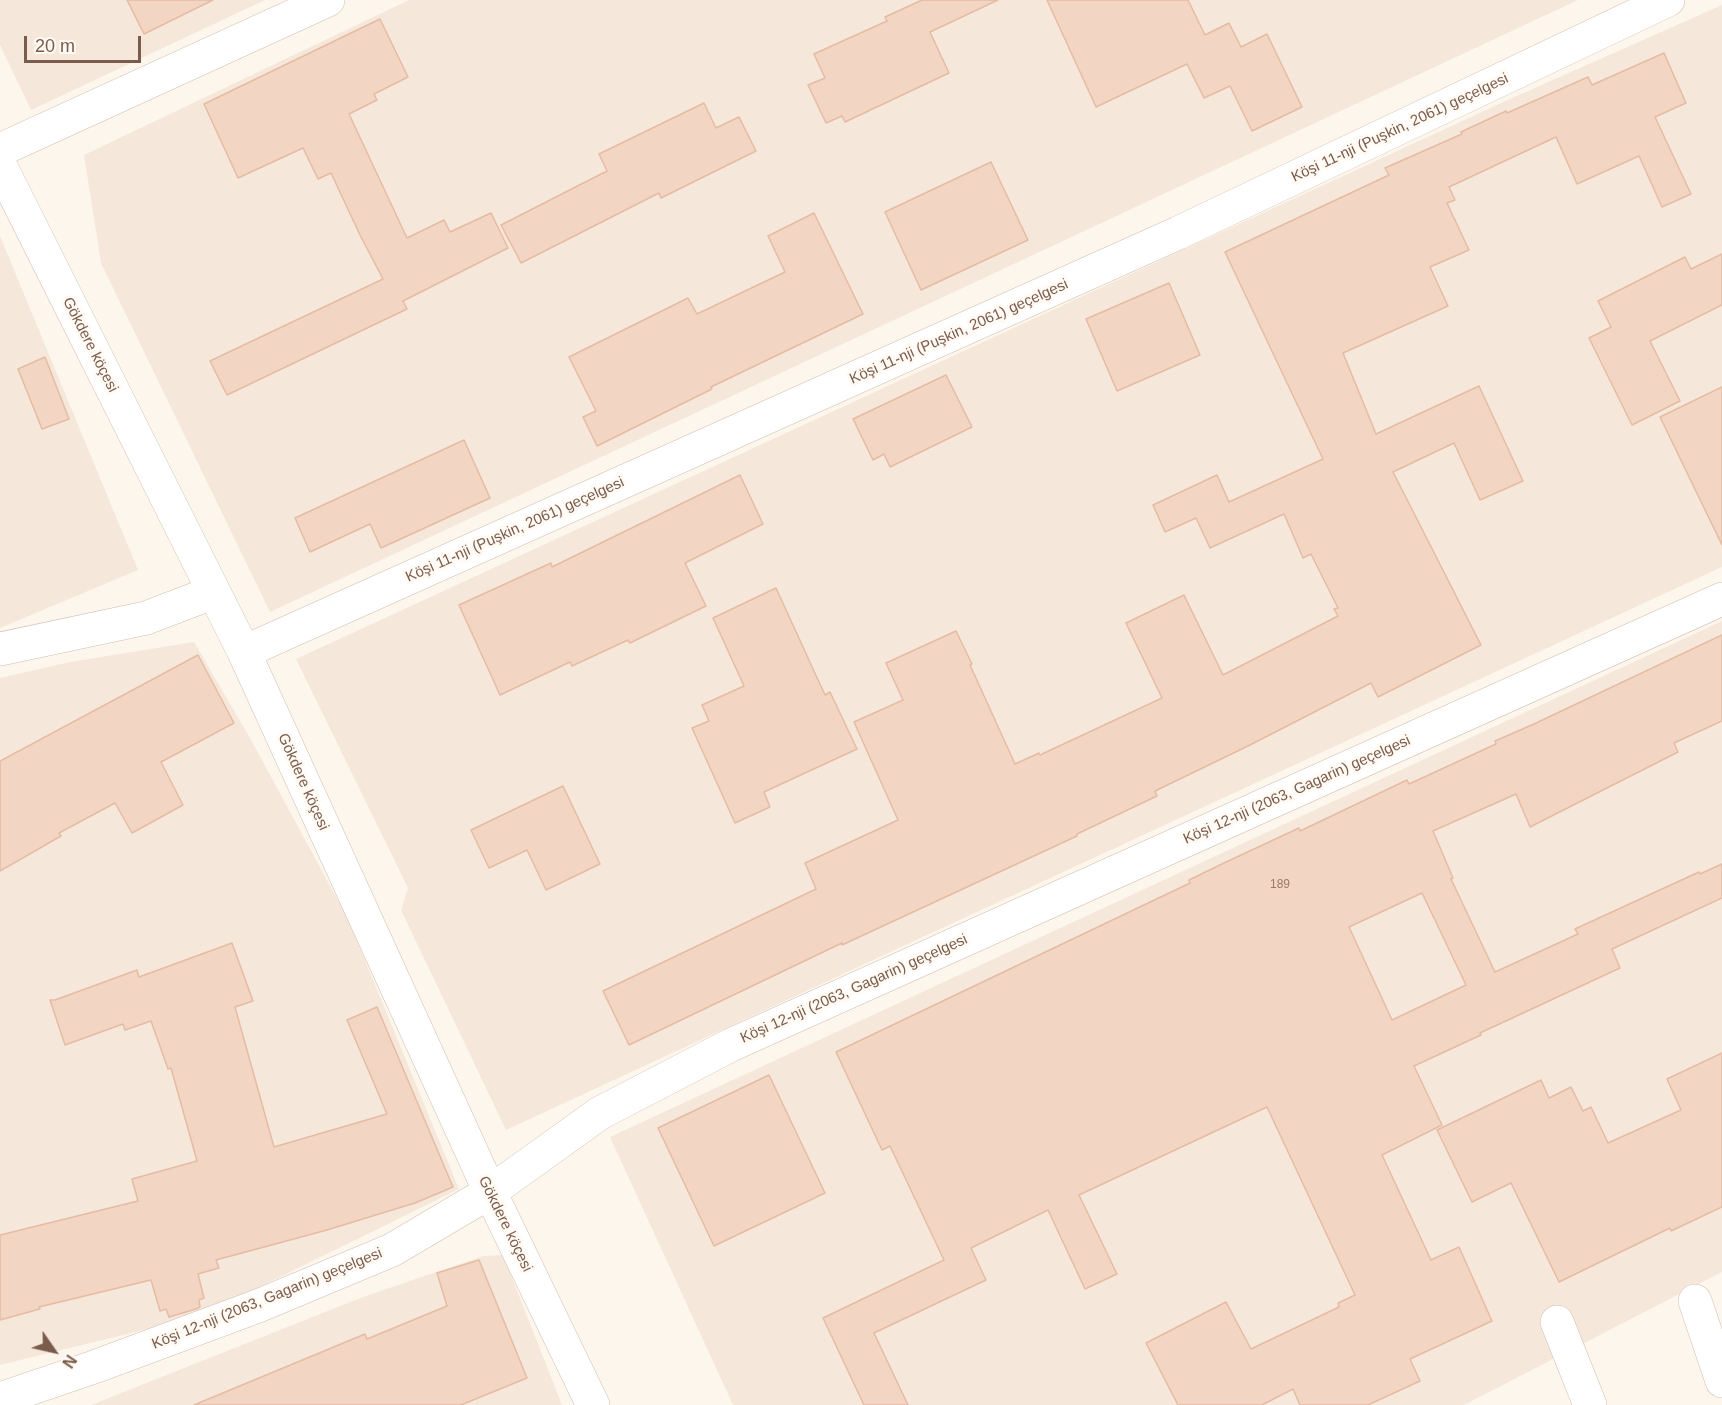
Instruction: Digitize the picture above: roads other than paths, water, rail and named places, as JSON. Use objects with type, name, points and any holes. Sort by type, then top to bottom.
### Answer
[{"type":"street","points":[[0,150],[328,0]]},
{"type":"street","name":"Köşi 11-nji (Puşkin, 2061) geçelgesi","points":[[244,652],[1167,238],[1668,0]]},
{"type":"street","name":"Gökdere köçesi","points":[[0,165],[244,652],[490,1192],[593,1405]]},
{"type":"street","points":[[0,650],[146,618],[214,592]]},
{"type":"street","name":"Köşi 12-nji (2063, Gagarin) geçelgesi","points":[[0,1399],[258,1306],[392,1250],[490,1192],[600,1113],[731,1045],[1722,599]]},
{"type":"street","points":[[1695,1301],[1722,1381]]},
{"type":"street","points":[[1557,1322],[1590,1405]]}]
